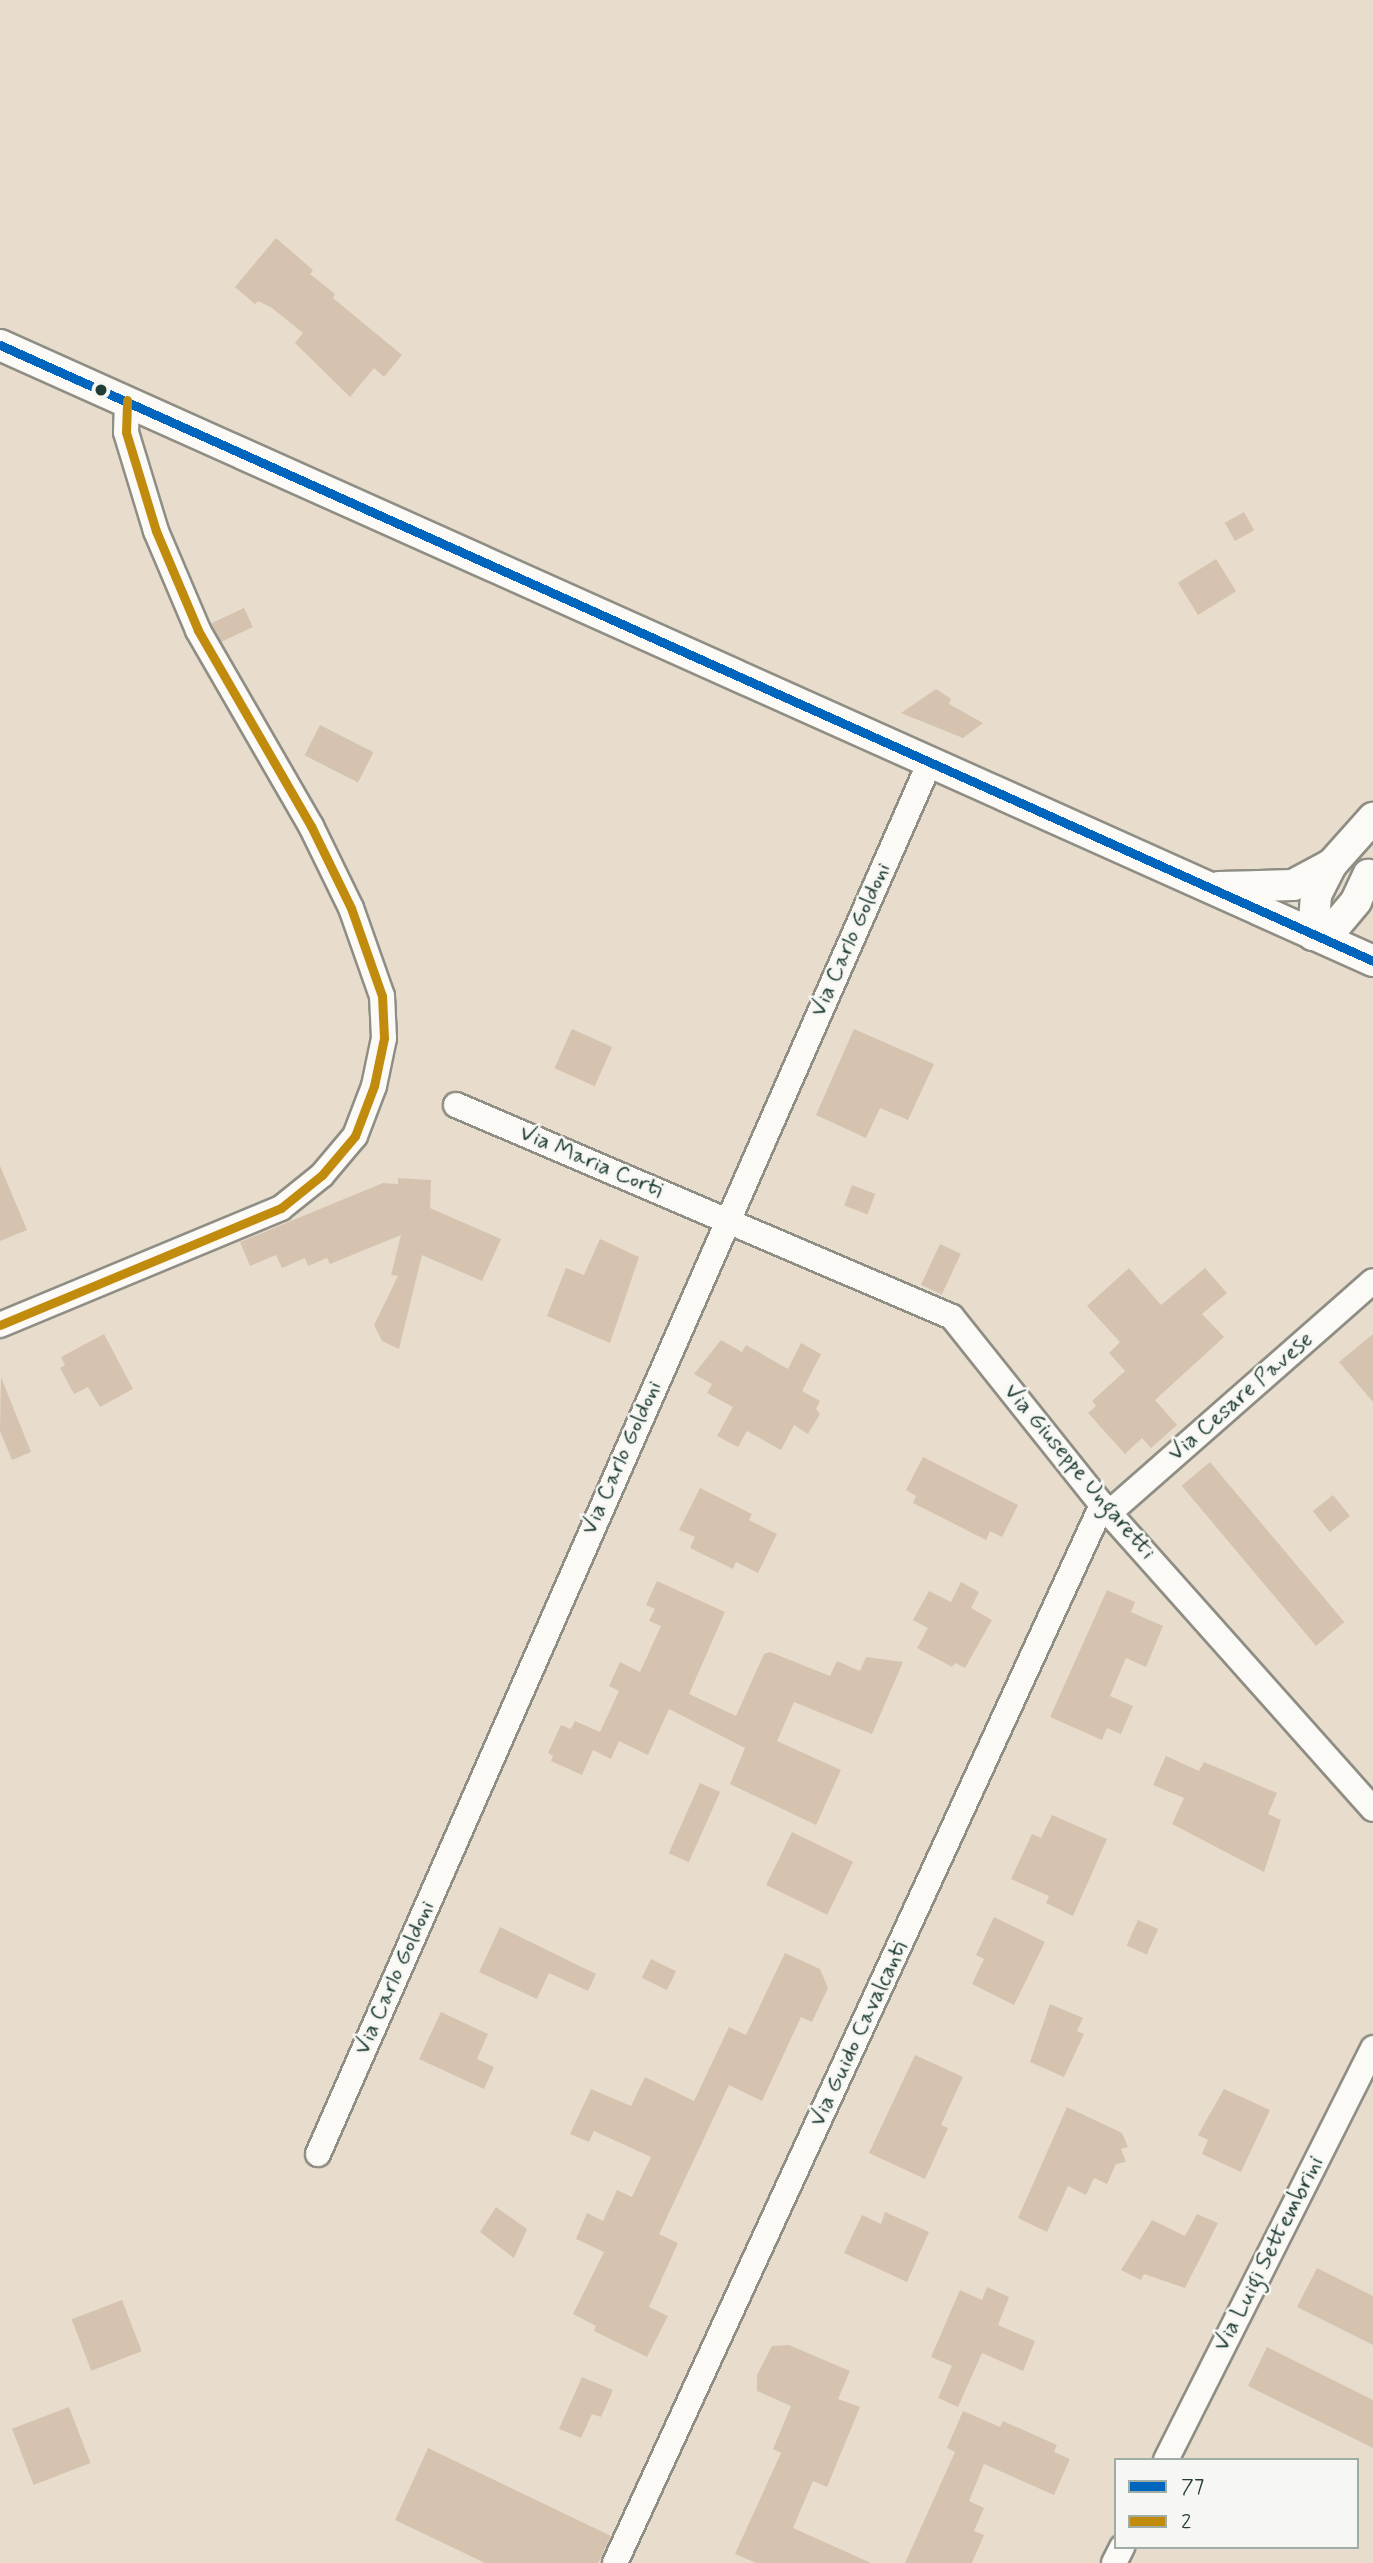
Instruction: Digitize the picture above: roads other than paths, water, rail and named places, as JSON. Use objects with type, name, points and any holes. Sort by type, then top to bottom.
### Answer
[{"type":"street","points":[[0,345],[1373,961]]},
{"type":"street","points":[[0,1325],[281,1208],[322,1175],[355,1136],[374,1086],[384,1038],[382,996],[351,908],[311,826],[198,630],[156,531],[126,432],[127,400]]},
{"type":"street","name":"Via Carlo Goldoni","points":[[318,2154],[726,1220],[929,764]]},
{"type":"street","points":[[1313,935],[1316,895],[1332,864],[1373,818]]},
{"type":"street","points":[[1373,840],[1368,875],[1373,914]]},
{"type":"street","points":[[1201,885],[1253,889],[1293,885],[1332,864]]},
{"type":"street","points":[[1313,935],[1336,924],[1356,901],[1368,875]]},
{"type":"street","name":"Via Maria Corti","points":[[456,1105],[726,1220]]},
{"type":"street","name":"Via Giuseppe Ungaretti","points":[[726,1220],[952,1317],[1106,1509],[1373,1809]]},
{"type":"street","name":"Via Cesare Pavese","points":[[1106,1509],[1373,1281]]},
{"type":"street","name":"Via Guido Cavalcanti","points":[[615,2563],[1106,1509]]},
{"type":"street","name":"Via Luigi Settembrini","points":[[1167,2458],[1373,2048]]}]
